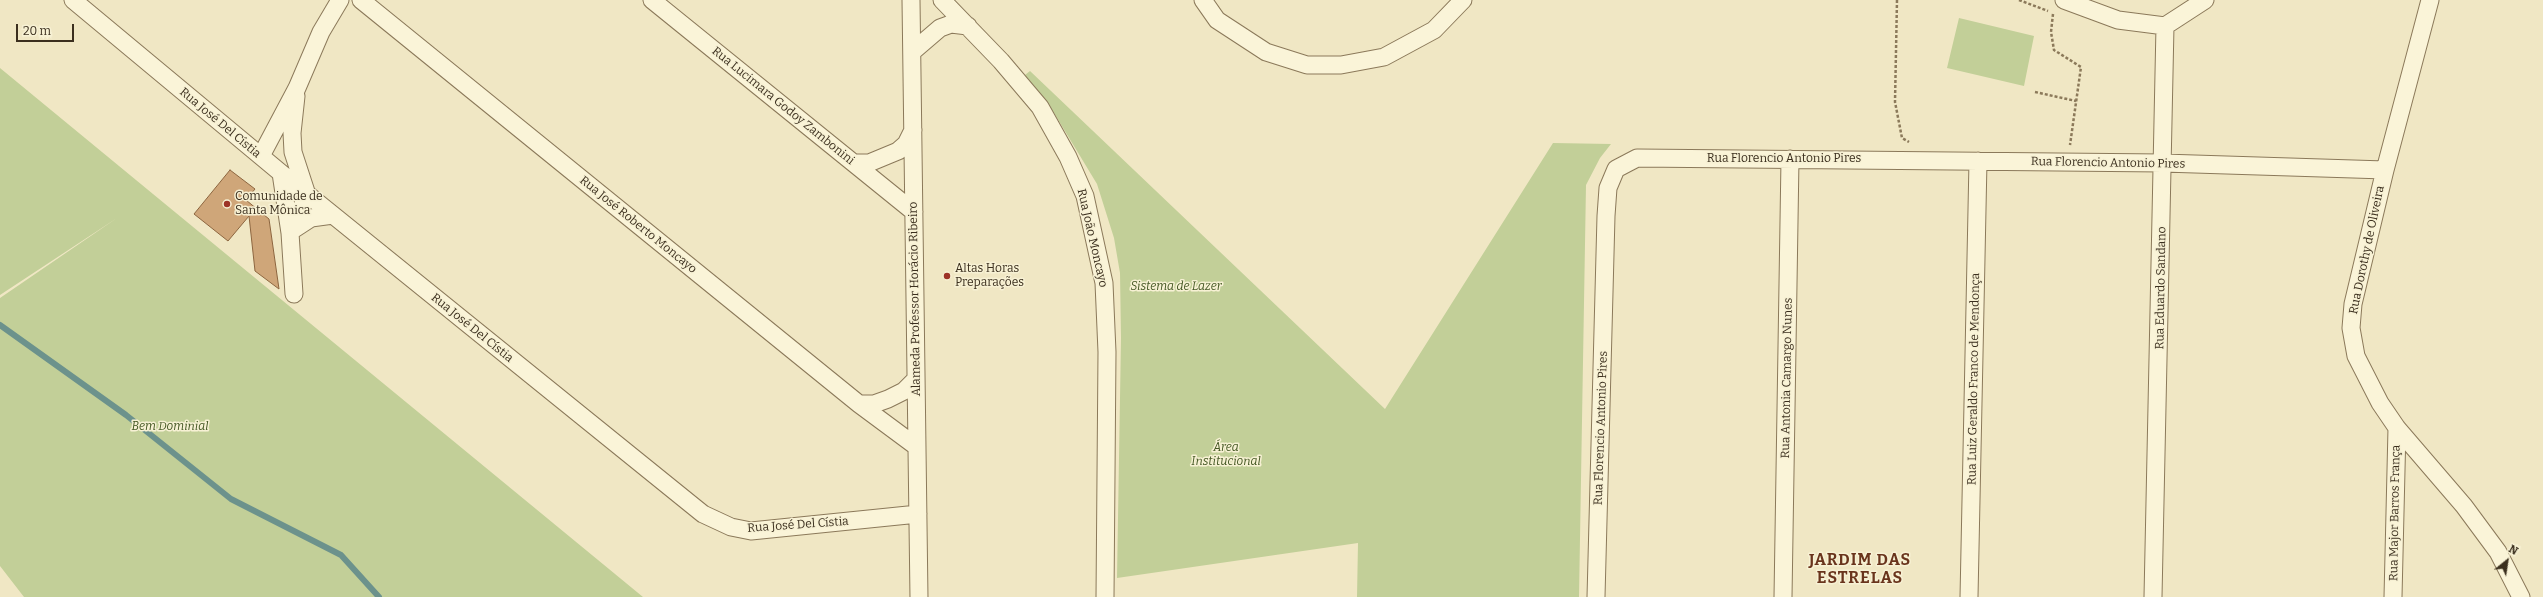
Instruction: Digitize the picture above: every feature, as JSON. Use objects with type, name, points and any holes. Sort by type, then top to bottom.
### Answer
[{"type":"street","name":"Rua José Del Cístia","points":[[73,0],[307,195],[703,514],[731,527],[751,531],[918,514]]},
{"type":"street","points":[[260,156],[297,88],[321,32],[340,0]]},
{"type":"street","name":"Rua José Roberto Moncayo","points":[[361,0],[858,404],[917,447]]},
{"type":"street","name":"Rua Lucimara Godoy Zambonini","points":[[652,0],[914,212]]},
{"type":"street","name":"Alameda Professor Horácio Ribeiro","points":[[911,0],[919,597]]},
{"type":"street","name":"Rua João Moncayo","points":[[942,0],[968,26],[1040,107],[1068,157],[1085,196],[1104,283],[1107,352],[1105,597]]},
{"type":"street","points":[[1203,0],[1217,20],[1266,52],[1307,65],[1341,65],[1384,57],[1434,30],[1463,0]]},
{"type":"street","points":[[2064,0],[2118,20],[2165,26],[2205,0]]},
{"type":"street","name":"Rua Dorothy de Oliveira","points":[[2430,0],[2385,170],[2353,304],[2352,328],[2356,356],[2380,403],[2397,428],[2464,506],[2494,546],[2522,597]]},
{"type":"street","points":[[912,52],[940,28],[951,24],[968,26]]},
{"type":"street","name":"Rua Eduardo Sandano","points":[[2153,597],[2165,26]]},
{"type":"street","points":[[290,233],[307,195],[293,152],[292,133],[297,88]]},
{"type":"street","points":[[854,163],[869,163],[898,151],[906,144],[913,130]]},
{"type":"street","name":"Rua Florencio Antonio Pires","points":[[1596,597],[1606,216],[1608,188],[1616,169],[1637,158],[2163,163],[2385,170]]},
{"type":"street","name":"Rua Antonia Camargo Nunes","points":[[1783,597],[1790,159]]},
{"type":"street","name":"Rua Luiz Geraldo Franco de Mendonça","points":[[1969,597],[1978,161]]},
{"type":"street","points":[[281,173],[290,233],[294,294]]},
{"type":"street","points":[[290,233],[311,218],[332,215]]},
{"type":"street","points":[[858,404],[874,404],[888,399],[904,391],[916,379]]},
{"type":"street","name":"Rua Major Barros França","points":[[2393,597],[2397,428]]},
{"type":"path","points":[[1897,0],[1895,102],[1902,138],[1909,143],[1917,143]]},
{"type":"path","points":[[2019,0],[2054,12],[2051,32],[2054,50],[2081,67],[2070,146],[2062,146]]},
{"type":"path","points":[[2035,92],[2076,101]]},
{"type":"green space","points":[[1959,18],[2034,36],[2024,86],[1947,68]]},
{"type":"green space","name":"Bem Dominial","points":[[0,68],[643,597],[24,597],[0,566],[0,298],[117,218],[0,295]]},
{"type":"green space","points":[[1030,71],[1385,409],[1553,143],[1611,144],[1600,158],[1586,185],[1579,597],[1357,597],[1358,543],[1117,578],[1121,338],[1120,273],[1114,238],[1097,184],[1054,113],[1025,75]]},
{"type":"building","name":"Comunidade de Santa Mônica","points":[[230,170],[255,189],[246,200],[269,219],[279,289],[255,271],[249,216],[228,241],[194,214]]},
{"type":"waterway","points":[[0,325],[126,415],[231,499],[341,555],[379,597]]},
{"type":"place","name":"Comunidade de Santa Mônica","points":[[227,204]]},
{"type":"place","name":"Altas Horas Preparações","points":[[947,276]]},
{"type":"district","name":"JARDIM DAS ESTRELAS","points":[[1860,570]]},
{"type":"park label","name":"Sistema de Lazer","points":[[1176,287]]},
{"type":"park label","name":"Área Institucional","points":[[1226,455]]}]
